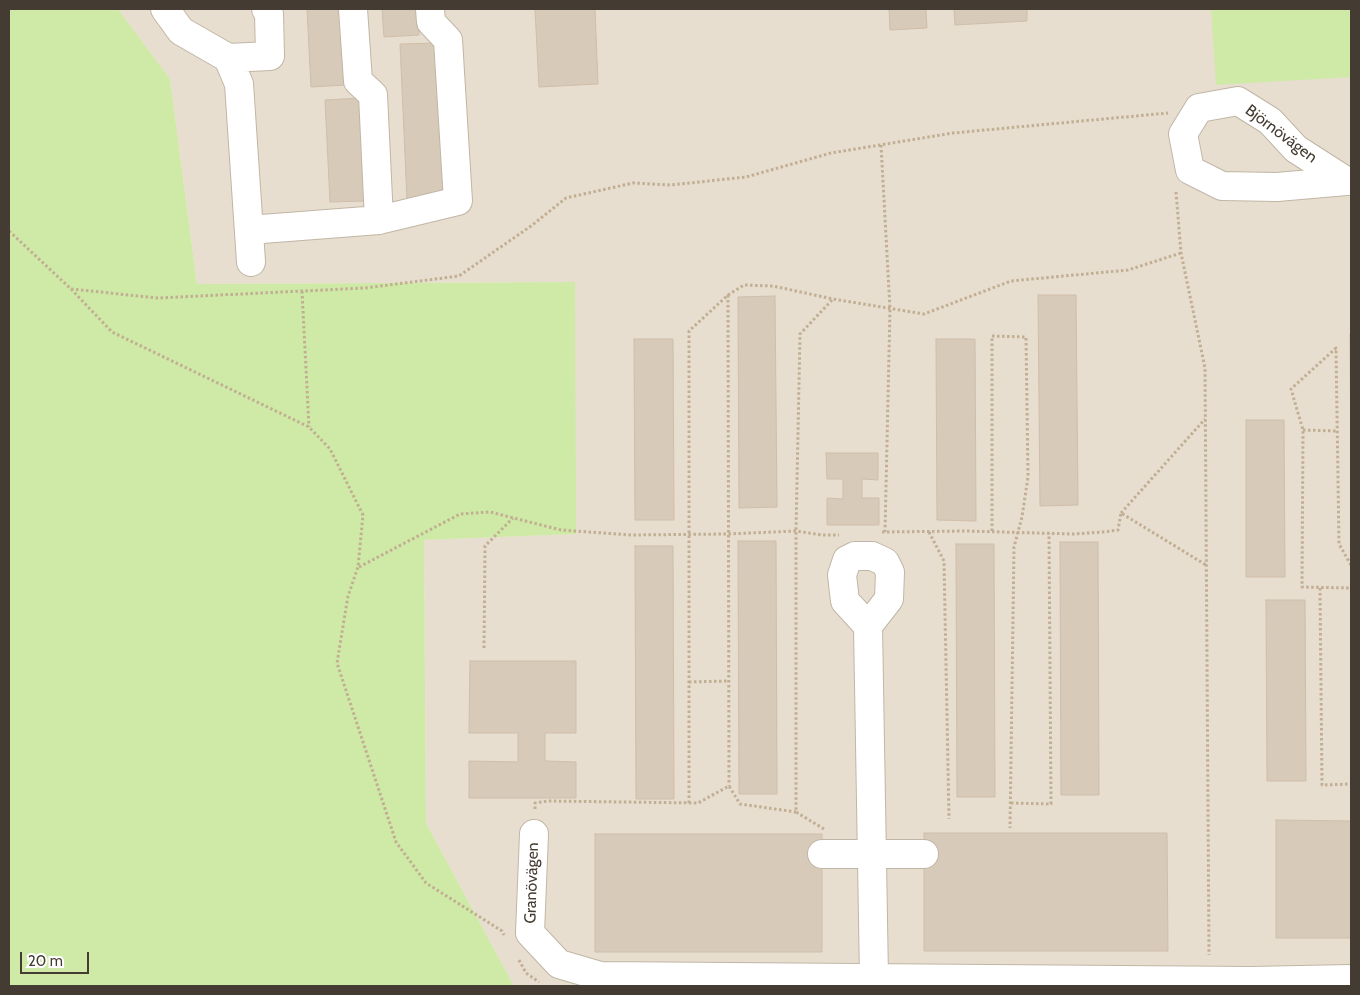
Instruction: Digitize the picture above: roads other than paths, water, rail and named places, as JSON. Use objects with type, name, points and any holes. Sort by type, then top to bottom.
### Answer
[{"type":"street","points":[[165,9],[181,31],[228,58],[270,56],[269,13],[266,9]]},
{"type":"street","points":[[353,9],[358,81],[373,95],[379,220]]},
{"type":"street","points":[[249,230],[379,220],[458,201],[448,40],[431,22],[430,9]]},
{"type":"street","points":[[228,58],[239,84],[251,262]]},
{"type":"street","name":"Björnövägen","points":[[1238,101],[1270,121],[1296,148],[1349,181],[1277,187],[1222,186],[1190,170],[1183,134],[1199,108],[1238,101]]},
{"type":"street","points":[[861,981],[872,854],[868,626]]},
{"type":"street","name":"Granövägen","points":[[534,834],[530,933],[559,964],[600,976],[928,982],[1351,979]]},
{"type":"street","points":[[826,843],[872,854],[924,854]]}]
